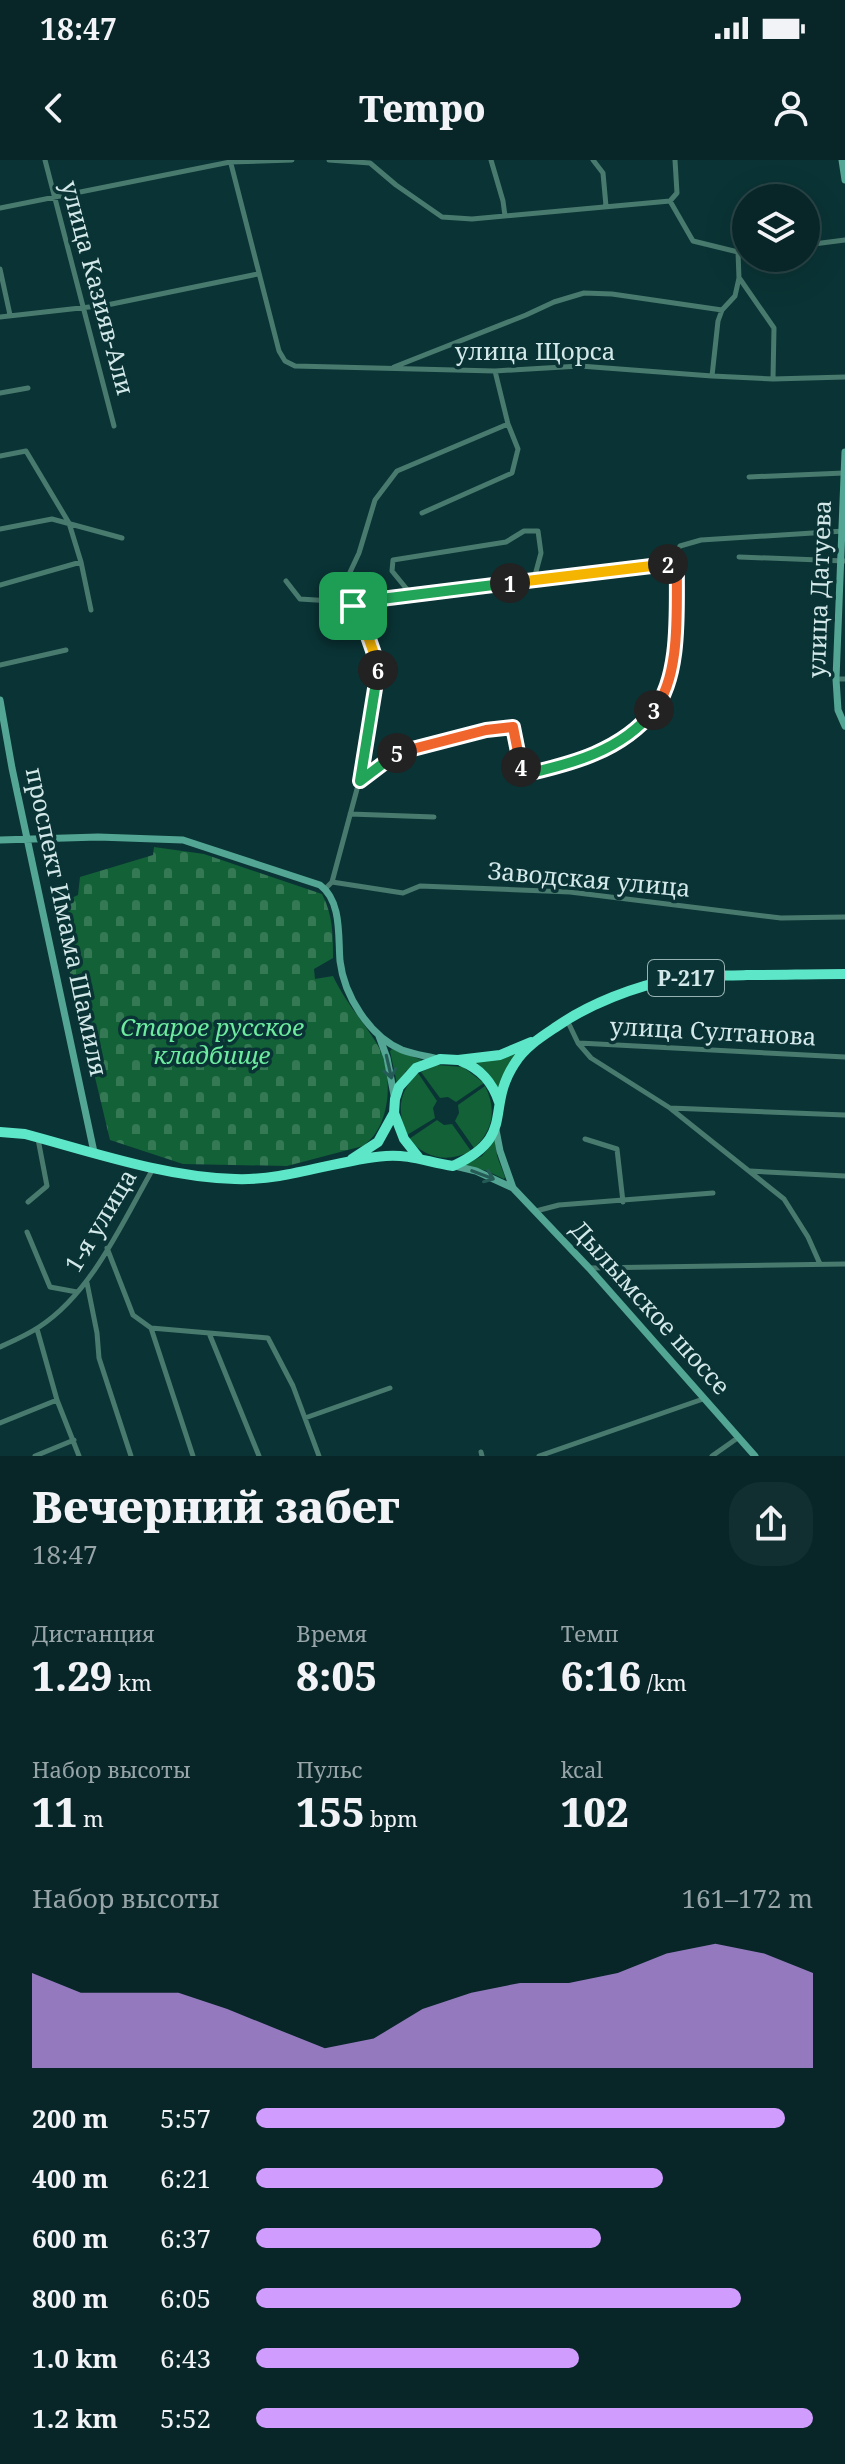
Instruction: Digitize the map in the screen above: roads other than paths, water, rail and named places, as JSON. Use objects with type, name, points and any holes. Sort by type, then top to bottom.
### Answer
[{"type":"highway","name":"Р-217","points":[[440,1059],[500,1055],[540,1037],[587,1008],[674,979],[845,974]]},
{"type":"highway","name":"Р-217","points":[[496,1130],[499,1102],[516,1061],[540,1037]]},
{"type":"highway","points":[[349,1161],[378,1142],[394,1113],[395,1099],[407,1077],[416,1068],[440,1059]]},
{"type":"highway","points":[[458,1060],[480,1071],[489,1081],[499,1102]]},
{"type":"highway","points":[[394,1113],[404,1139],[419,1158]]},
{"type":"highway","points":[[0,1132],[38,1138],[189,1175],[235,1179],[274,1178],[349,1161],[390,1156],[419,1158],[453,1166],[482,1150],[496,1130]]},
{"type":"main road","points":[[843,163],[845,180]]},
{"type":"main road","name":"улица Датуева","points":[[845,452],[838,710],[845,726]]},
{"type":"main road","name":"проспект Имама Шамиля","points":[[0,700],[94,1152]]},
{"type":"main road","points":[[0,840],[98,837],[183,840],[320,885],[332,900],[338,923],[342,975],[350,996],[379,1036],[395,1099]]},
{"type":"main road","name":"Р-217","points":[[379,1036],[401,1049],[440,1059]]},
{"type":"main road","name":"Р-217","points":[[496,1130],[513,1188]]},
{"type":"main road","points":[[453,1166],[476,1171],[513,1188]]},
{"type":"main road","name":"Дылымское шоссе","points":[[513,1188],[589,1268],[755,1456]]},
{"type":"street","name":"улица Казияв-Али","points":[[45,160],[114,426]]},
{"type":"street","points":[[0,208],[230,161],[292,160]]},
{"type":"street","points":[[329,160],[370,163],[442,217],[472,219],[670,201],[677,193],[675,160]]},
{"type":"street","points":[[491,160],[505,216]]},
{"type":"street","points":[[593,160],[603,173],[606,206]]},
{"type":"street","points":[[0,317],[107,305],[258,274],[230,161]]},
{"type":"street","points":[[670,201],[693,241],[732,251]]},
{"type":"street","points":[[820,243],[845,240]]},
{"type":"street","points":[[0,269],[10,315]]},
{"type":"street","points":[[712,376],[718,321],[722,310],[735,296],[739,272]]},
{"type":"street","name":"улица Щорса","points":[[258,274],[279,351],[285,361],[295,366],[495,371],[580,366],[773,379],[845,377]]},
{"type":"street","points":[[739,278],[774,328],[773,379]]},
{"type":"street","points":[[389,369],[554,302],[584,293],[612,294],[722,310]]},
{"type":"street","points":[[422,513],[512,473],[518,449],[508,424],[495,371]]},
{"type":"street","points":[[0,393],[28,388]]},
{"type":"street","points":[[337,600],[359,553],[375,500],[397,471],[508,424]]},
{"type":"street","points":[[0,456],[26,451],[69,523],[91,610]]},
{"type":"street","points":[[749,477],[845,473]]},
{"type":"street","points":[[0,529],[52,519],[122,538]]},
{"type":"street","points":[[410,594],[392,571],[393,560],[506,542],[524,531],[538,531],[541,553],[533,580]]},
{"type":"street","points":[[360,781],[396,753],[486,730],[513,727],[522,775],[563,766],[617,744],[658,705],[670,674],[675,641],[677,551],[680,546],[701,540],[844,531]]},
{"type":"street","points":[[739,557],[843,561]]},
{"type":"street","points":[[0,585],[81,562]]},
{"type":"street","points":[[353,606],[410,594],[677,563]]},
{"type":"street","points":[[286,581],[300,599],[310,602],[343,600],[353,606],[363,622],[378,665],[360,781],[332,882],[325,889]]},
{"type":"street","points":[[0,665],[66,650]]},
{"type":"street","points":[[350,814],[434,817]]},
{"type":"street","name":"Заводская улица","points":[[332,882],[403,893],[420,886],[570,892],[781,918],[845,917]]},
{"type":"street","points":[[567,1019],[578,1043],[591,1058],[670,1108],[784,1199],[808,1237],[820,1264]]},
{"type":"street","name":"улица Султанова","points":[[578,1043],[845,1057]]},
{"type":"street","points":[[670,1108],[845,1115]]},
{"type":"street","points":[[28,1202],[47,1186],[38,1138]]},
{"type":"street","points":[[585,1139],[617,1149],[623,1202]]},
{"type":"street","name":"1-я улица","points":[[0,1347],[37,1329],[78,1293],[154,1167]]},
{"type":"street","points":[[749,1171],[845,1176]]},
{"type":"street","points":[[536,1211],[559,1205],[713,1193]]},
{"type":"street","points":[[27,1232],[50,1287],[78,1293]]},
{"type":"street","points":[[107,1248],[133,1315],[151,1328],[268,1338],[293,1386],[319,1456]]},
{"type":"street","points":[[589,1268],[845,1264]]},
{"type":"street","points":[[87,1282],[99,1358],[131,1456]]},
{"type":"street","points":[[151,1328],[193,1456]]},
{"type":"street","points":[[37,1329],[57,1400],[79,1456]]},
{"type":"street","points":[[209,1333],[259,1456]]},
{"type":"street","points":[[305,1418],[390,1388]]},
{"type":"street","points":[[539,1456],[704,1398]]},
{"type":"street","points":[[0,1423],[57,1400]]},
{"type":"street","points":[[712,1456],[739,1437]]},
{"type":"street","points":[[35,1456],[74,1440]]},
{"type":"park label","name":"Старое русское кладбище","points":[[212,1042]]}]
